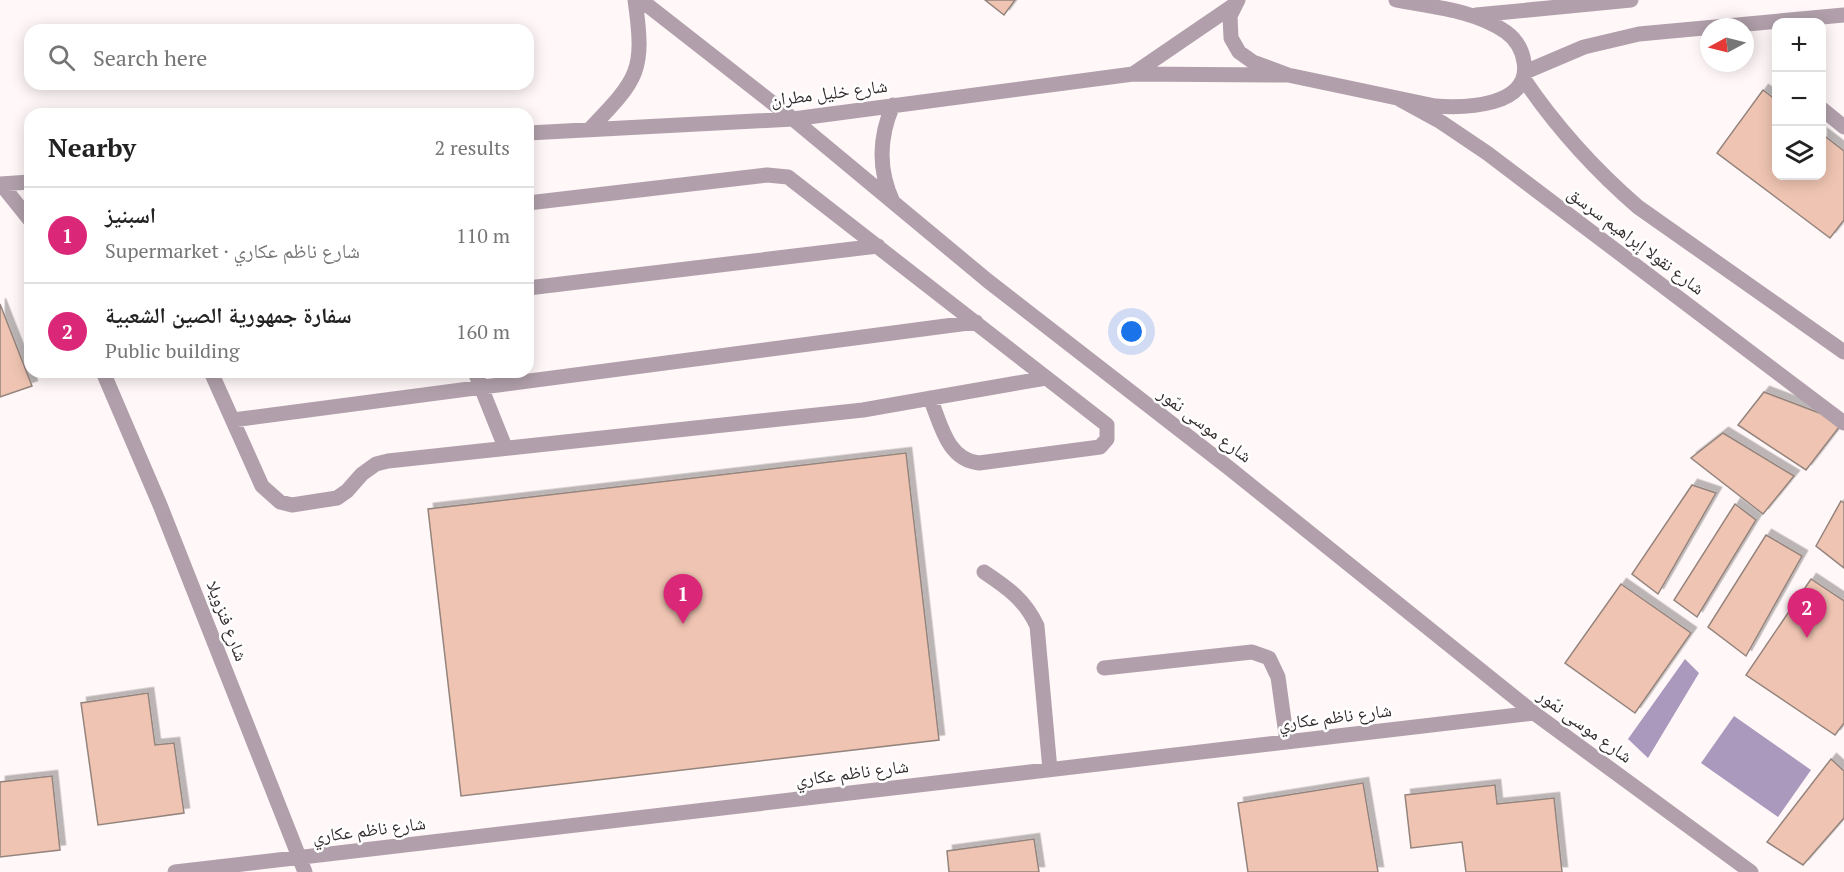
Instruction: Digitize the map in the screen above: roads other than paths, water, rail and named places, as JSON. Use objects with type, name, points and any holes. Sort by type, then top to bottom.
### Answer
[{"type":"street","points":[[590,129],[625,91],[633,77],[641,46],[634,0]]},
{"type":"street","name":"شارع موسى نمّور","points":[[641,0],[793,119],[902,211],[1095,365],[1229,468],[1534,713],[1751,872]]},
{"type":"street","points":[[1396,0],[1470,15],[1631,0]]},
{"type":"street","points":[[1236,2],[1229,23],[1235,46],[1254,63],[1288,75],[1435,106],[1480,106],[1517,89],[1524,75],[1584,47],[1639,34],[1844,15]]},
{"type":"street","name":"شارع خليل مطران","points":[[1133,74],[1236,2]]},
{"type":"street","name":"شارع نقولا إبراهيم سرسق","points":[[1470,15],[1498,27],[1513,38],[1522,53],[1524,75],[1562,132],[1613,186],[1638,207],[1844,352]]},
{"type":"street","name":"شارع خليل مطران","points":[[534,133],[793,119],[1133,74],[1288,75]]},
{"type":"street","name":"شارع نقولا إبراهيم سرسق","points":[[1399,99],[1441,122],[1487,153],[1844,423]]},
{"type":"street","points":[[893,105],[886,120],[881,160],[887,190],[893,202],[902,211]]},
{"type":"street","points":[[1826,113],[1844,126]]},
{"type":"street","points":[[534,202],[779,175],[794,180],[1107,425],[1104,444],[1100,447],[990,462],[965,462],[952,450],[930,398]]},
{"type":"street","points":[[0,184],[24,182]]},
{"type":"street","points":[[0,184],[24,210]]},
{"type":"street","points":[[534,287],[878,246]]},
{"type":"street","points":[[233,420],[976,322]]},
{"type":"street","name":"شارع فنزويلا","points":[[107,378],[302,865]]},
{"type":"street","points":[[214,378],[262,486],[279,502],[292,505],[337,498],[347,491],[362,474],[388,461],[863,410],[1046,378]]},
{"type":"street","points":[[477,378],[505,447]]},
{"type":"street","points":[[984,572],[1016,593],[1029,609],[1038,627],[1050,770]]},
{"type":"street","points":[[1104,668],[1252,652],[1269,658],[1278,677],[1287,742]]},
{"type":"street","name":"شارع ناظم عكاري","points":[[175,872],[302,865],[1050,770],[1534,713]]},
{"type":"place","name":"اسبنيز","points":[[683,624]]},
{"type":"place","name":"سفارة جمهورية الصين الشعبية","points":[[1807,638]]}]
